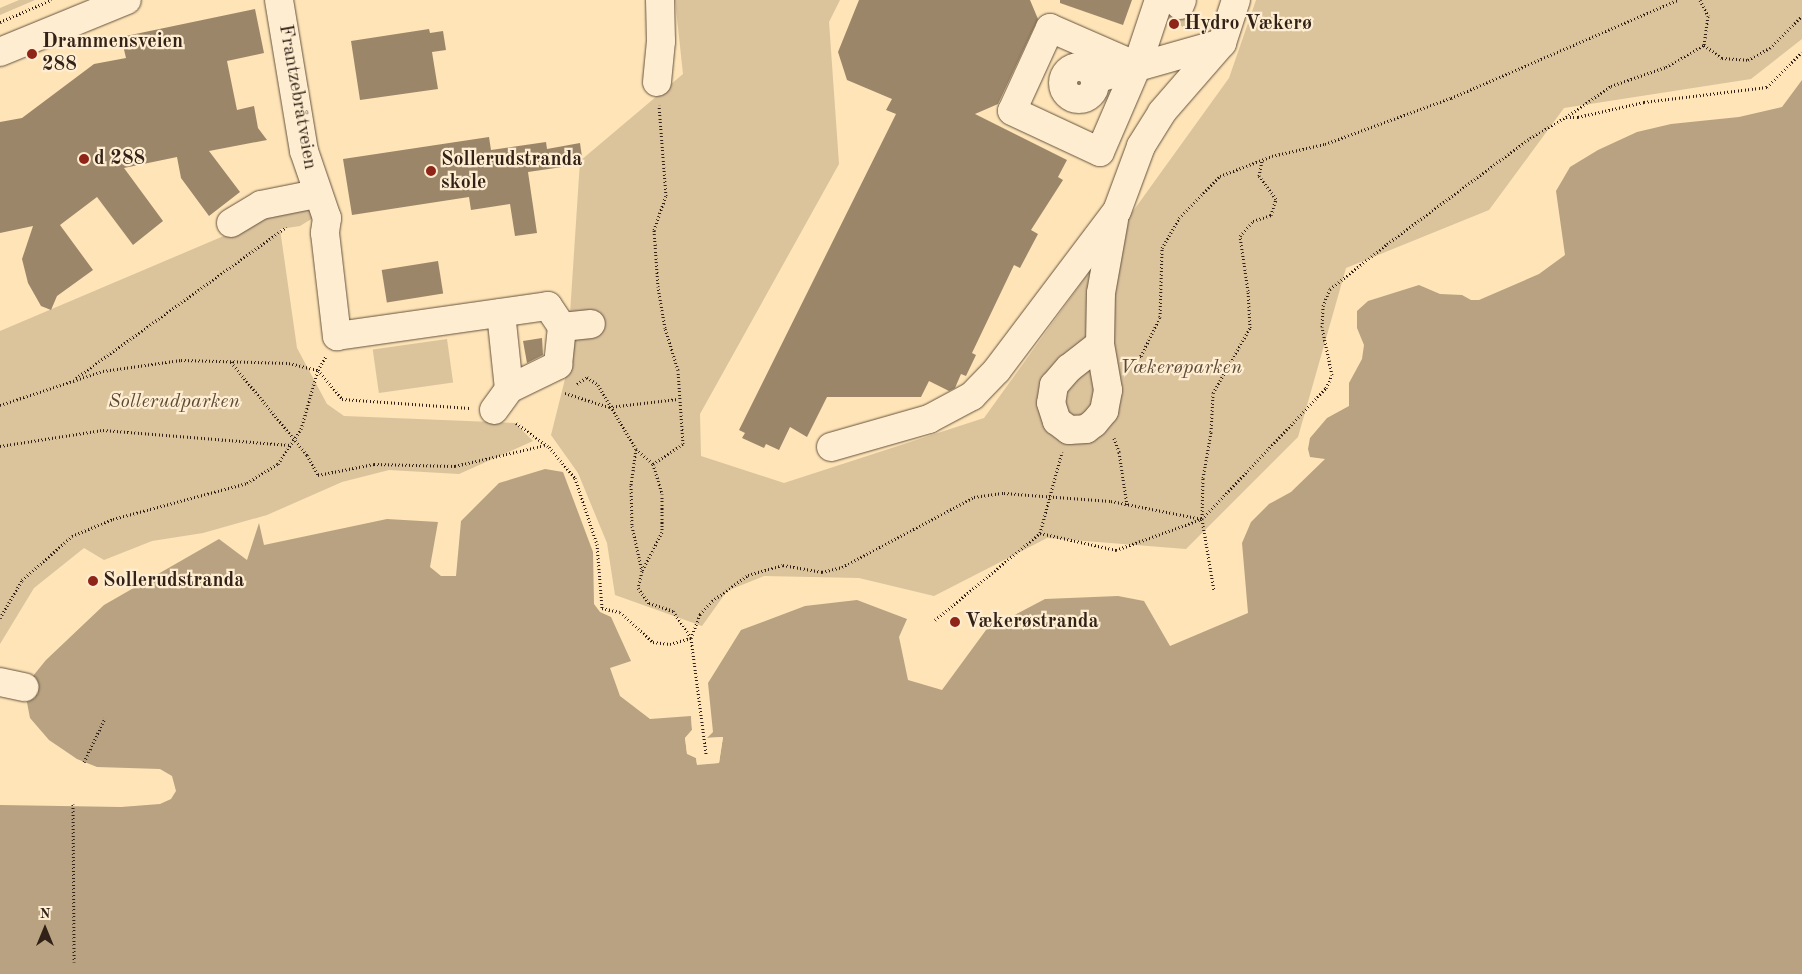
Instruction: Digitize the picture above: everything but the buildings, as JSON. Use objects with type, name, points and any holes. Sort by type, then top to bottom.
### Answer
[{"type":"street","points":[[0,52],[127,0]]},
{"type":"street","name":"Frantzebråtveien","points":[[279,0],[304,151],[316,194],[327,218],[325,233],[337,336]]},
{"type":"street","points":[[657,82],[661,41],[660,0]]},
{"type":"street","points":[[1100,344],[1069,368],[1054,385],[1051,403],[1057,420],[1069,430],[1086,429],[1104,412],[1108,390],[1100,344],[1102,285],[1117,211],[1142,146],[1162,112],[1222,43],[1236,0]]},
{"type":"street","points":[[1136,66],[1050,28],[1012,111],[1100,152],[1136,66],[1173,2]]},
{"type":"street","points":[[1095,79],[1222,43]]},
{"type":"street","points":[[231,223],[261,205],[316,194]]},
{"type":"street","points":[[831,447],[929,419],[972,396],[997,370],[1117,211]]},
{"type":"street","points":[[337,336],[548,306],[562,327],[558,365],[501,399]]},
{"type":"street","points":[[500,313],[501,399]]},
{"type":"street","points":[[562,327],[591,324]]},
{"type":"path","points":[[0,22],[51,0]]},
{"type":"path","points":[[1106,378],[1141,356],[1160,317],[1162,248],[1179,218],[1220,176],[1262,160],[1325,144],[1451,98],[1678,0]]},
{"type":"path","points":[[1700,0],[1708,16],[1704,45]]},
{"type":"path","points":[[1704,45],[1722,58],[1748,60],[1770,48],[1800,23],[1802,16]]},
{"type":"path","points":[[1040,533],[1116,550],[1202,519],[1326,388],[1332,375],[1322,327],[1323,306],[1330,290],[1530,138],[1566,117],[1611,86],[1666,67],[1704,45]]},
{"type":"path","points":[[1566,117],[1578,117],[1644,102],[1767,87],[1802,52]]},
{"type":"path","points":[[653,464],[683,444],[678,399],[678,370],[664,328],[656,268],[654,230],[666,196],[657,82]]},
{"type":"path","points":[[1214,591],[1202,519],[1202,478],[1211,432],[1213,393],[1250,328],[1248,291],[1240,236],[1253,221],[1271,215],[1276,198],[1259,176],[1262,160]]},
{"type":"path","points":[[74,380],[288,225]]},
{"type":"path","points":[[0,618],[22,580],[72,536],[113,519],[247,483],[278,464],[301,429],[318,370],[337,336]]},
{"type":"path","points":[[0,405],[103,371],[181,360],[289,363],[318,370],[342,399],[501,399],[575,478],[583,497],[597,544],[602,608],[620,612],[653,642],[670,644],[691,638]]},
{"type":"path","points":[[231,361],[294,440],[318,475],[374,464],[455,466],[546,445]]},
{"type":"path","points":[[558,395],[587,377],[598,385],[636,449],[653,464],[662,494],[662,532],[642,571],[638,588],[649,603],[673,611],[691,638],[706,754]]},
{"type":"path","points":[[565,392],[609,406],[678,399]]},
{"type":"path","points":[[1104,412],[1119,452],[1127,505]]},
{"type":"path","points":[[0,446],[103,430],[290,445]]},
{"type":"path","points":[[935,620],[1040,533],[1049,510],[1049,495],[1069,430]]},
{"type":"path","points":[[636,449],[631,485],[632,526],[642,571]]},
{"type":"path","points":[[691,638],[700,614],[712,601],[762,569],[783,565],[822,572],[842,567],[974,497],[1004,492],[1049,495],[1127,505],[1202,519]]},
{"type":"path","points":[[84,762],[105,718]]},
{"type":"path","points":[[73,804],[74,962]]},
{"type":"green space","points":[[19,0],[35,0],[0,15],[0,8]]},
{"type":"green space","name":"Vækerøparken","points":[[675,0],[840,0],[829,22],[839,164],[700,414],[701,456],[784,483],[984,418],[1229,78],[1256,0],[1802,0],[1802,39],[1751,79],[1564,108],[1489,210],[1346,268],[1298,437],[1186,549],[1047,538],[934,596],[859,578],[764,576],[727,591],[702,626],[615,595],[607,543],[578,473],[551,435],[566,375],[580,161],[683,74]]},
{"type":"green space","name":"Sollerudparken","points":[[311,202],[313,218],[300,226],[280,229],[297,348],[327,404],[344,416],[515,423],[533,441],[459,474],[389,470],[342,482],[267,515],[203,533],[152,541],[104,560],[84,548],[34,588],[0,644],[0,331],[292,207]]},
{"type":"green space","points":[[447,339],[453,383],[379,393],[373,349]]},
{"type":"shaded area","points":[[1802,80],[1802,974],[0,974],[0,805],[121,807],[160,804],[171,799],[176,791],[172,776],[160,769],[97,767],[77,759],[49,740],[30,718],[24,687],[46,660],[104,605],[219,539],[247,560],[259,523],[264,545],[387,519],[438,522],[430,567],[441,576],[456,576],[461,521],[499,483],[545,469],[563,472],[593,552],[594,604],[600,612],[611,617],[631,661],[610,668],[620,696],[650,719],[691,716],[692,730],[685,738],[687,753],[696,758],[697,764],[719,763],[723,737],[707,738],[713,732],[708,683],[741,630],[805,606],[857,600],[907,619],[899,637],[908,680],[942,690],[986,630],[1045,599],[1118,596],[1144,601],[1170,646],[1248,613],[1242,543],[1251,522],[1269,504],[1291,492],[1325,459],[1310,457],[1308,449],[1310,438],[1327,418],[1349,406],[1349,383],[1362,359],[1364,345],[1357,328],[1357,311],[1368,301],[1419,285],[1440,294],[1462,295],[1471,300],[1479,300],[1539,274],[1565,255],[1556,191],[1570,167],[1598,150],[1637,132],[1671,124],[1739,117],[1782,107]]},
{"type":"pier","points":[[691,714],[694,730],[688,739],[690,752],[698,756],[699,762],[717,761],[720,740],[707,741],[705,738],[723,737],[719,763],[697,765],[696,758],[687,754],[685,738],[692,730]]},
{"type":"tunnel","points":[[1174,24],[1180,5]]},
{"type":"place","name":"Hydro Vækerø","points":[[1174,24]]},
{"type":"place","name":"Drammensveien 288","points":[[32,54]]},
{"type":"place","name":"d 288","points":[[84,159]]},
{"type":"place","name":"Sollerudstranda skole","points":[[431,171]]},
{"type":"place","name":"Sollerudstranda","points":[[93,581]]},
{"type":"place","name":"Vækerøstranda","points":[[955,622]]}]
